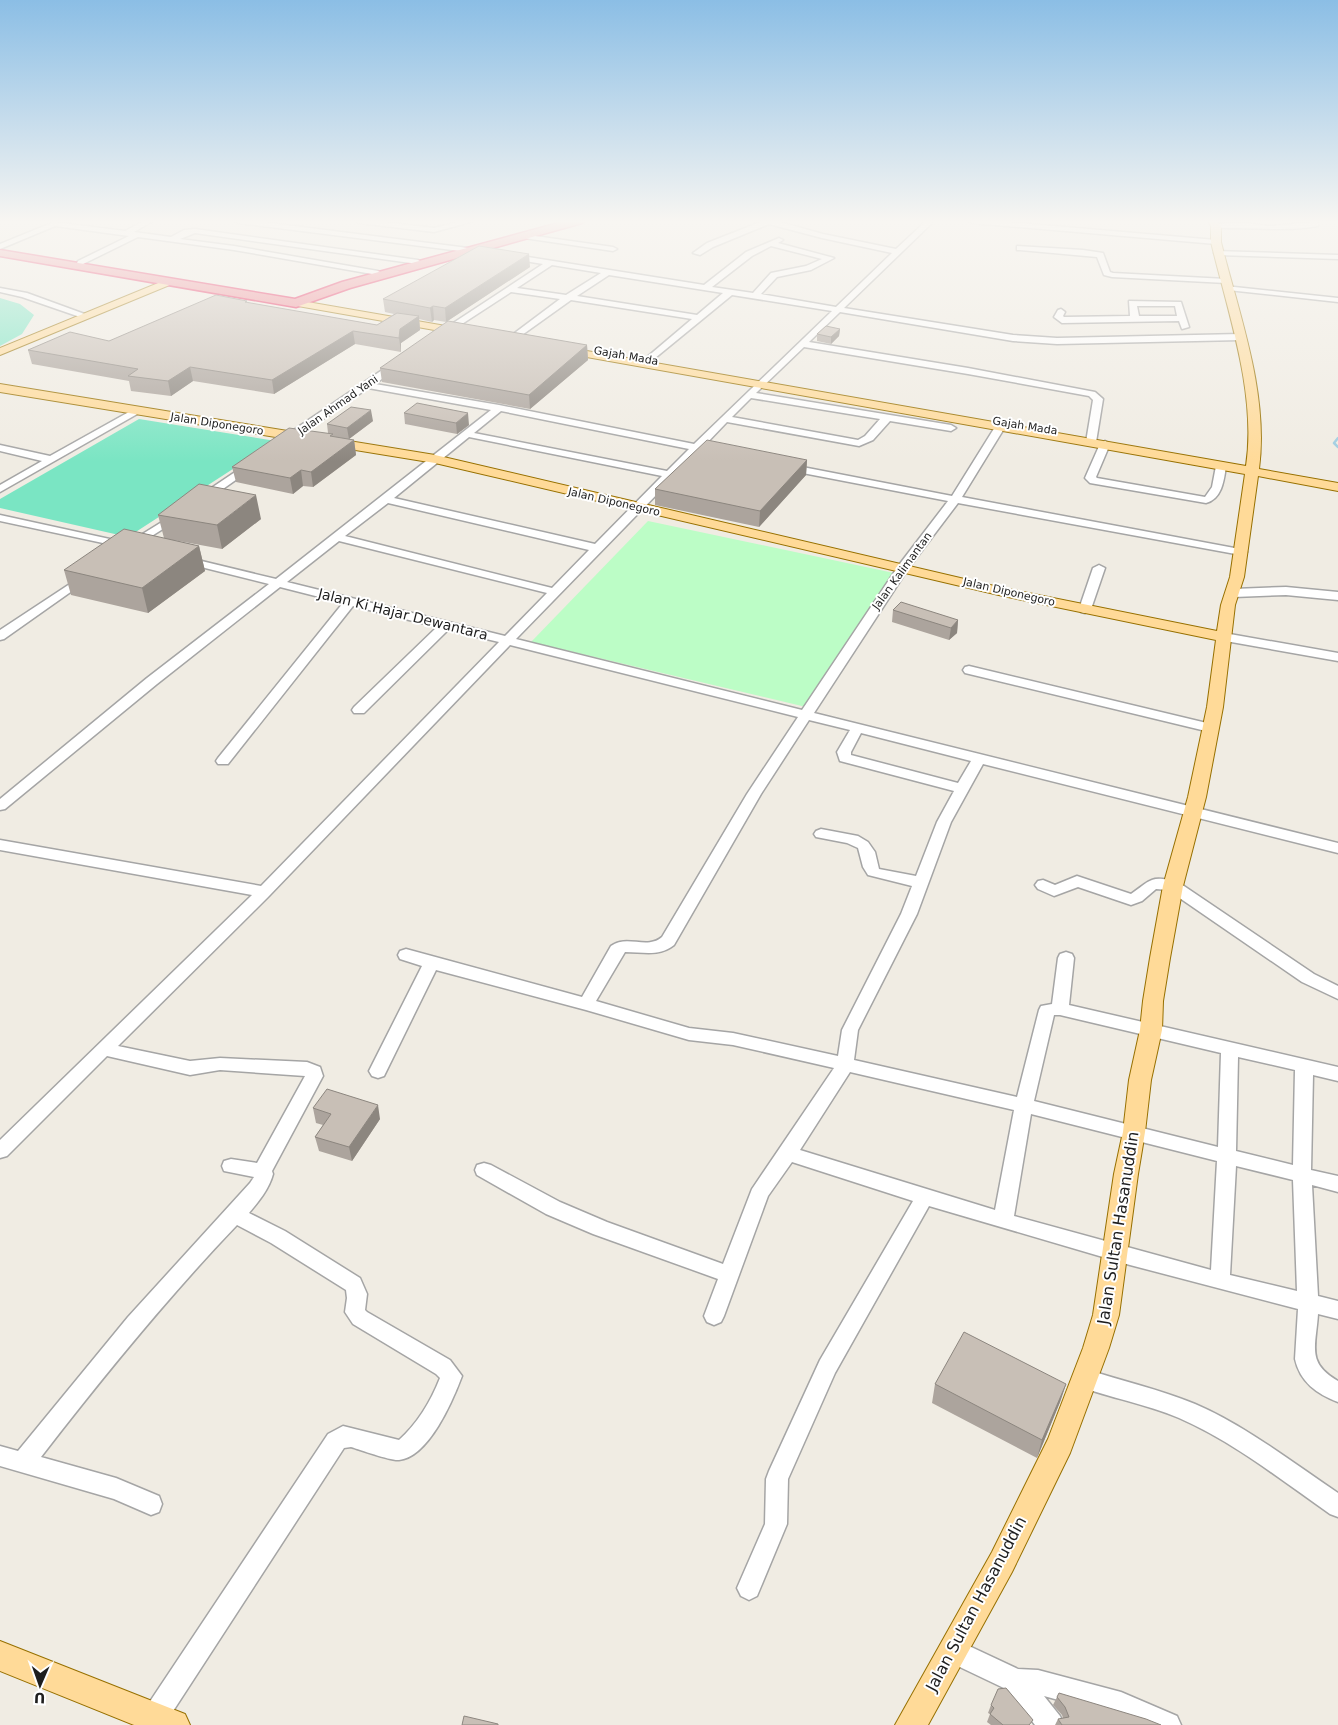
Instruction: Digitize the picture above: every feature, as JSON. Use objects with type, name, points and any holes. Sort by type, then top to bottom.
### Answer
[{"type":"main road","points":[[0,352],[121,302]]},
{"type":"main road","points":[[302,302],[474,332]]},
{"type":"main road","name":"Jalan Sultan Hasanuddin","points":[[911,1725],[1002,1562],[1060,1444],[1085,1379],[1106,1315],[1126,1174],[1134,1132],[1140,1080],[1151,1030],[1153,1001],[1173,886],[1205,761],[1220,677],[1228,605],[1234,593],[1241,552],[1256,442],[1254,403],[1241,337],[1232,302]]},
{"type":"main road","points":[[508,337],[531,342]]},
{"type":"main road","name":"Gajah Mada","points":[[554,346],[1092,439],[1251,469]]},
{"type":"main road","name":"Gajah Mada","points":[[577,350],[649,360],[762,383]]},
{"type":"main road","name":"Jalan Diponegoro","points":[[0,388],[435,459],[1085,609],[1224,637]]},
{"type":"main road","name":"Gajah Mada","points":[[907,408],[1000,427],[1092,439],[1105,444],[1221,466],[1251,469]]},
{"type":"main road","points":[[1251,469],[1288,473],[1336,484]]},
{"type":"main road","points":[[1251,469],[1336,484]]},
{"type":"main road","points":[[0,1656],[164,1721]]},
{"type":"street","points":[[43,302],[86,316]]},
{"type":"street","points":[[431,340],[491,302]]},
{"type":"street","points":[[508,337],[563,302]]},
{"type":"street","points":[[591,302],[699,318]]},
{"type":"street","points":[[649,360],[719,302]]},
{"type":"street","points":[[787,302],[1029,340],[1241,337]]},
{"type":"street","points":[[0,1151],[264,892],[596,548],[749,395],[847,302]]},
{"type":"street","points":[[1135,318],[1131,304],[1133,303],[1179,305],[1189,338]]},
{"type":"street","points":[[1061,312],[1058,318],[1062,320],[1183,318]]},
{"type":"street","points":[[803,344],[968,371],[1092,394],[1098,399],[1092,439]]},
{"type":"street","name":"Jalan Ahmad Yani","points":[[278,446],[407,357]]},
{"type":"street","points":[[367,385],[499,408],[716,452]]},
{"type":"street","points":[[749,395],[886,419],[951,428]]},
{"type":"street","points":[[0,806],[152,681],[386,499],[499,408]]},
{"type":"street","points":[[0,489],[49,459],[136,411]]},
{"type":"street","points":[[726,419],[859,443],[870,438],[886,419]]},
{"type":"street","name":"Jalan Kalimantan","points":[[586,1004],[620,947],[654,948],[660,947],[668,941],[754,794],[903,567],[955,500],[1000,427]]},
{"type":"street","points":[[466,434],[671,475]]},
{"type":"street","points":[[1105,444],[1090,478],[1094,481],[1206,500],[1210,498],[1217,487],[1221,466]]},
{"type":"street","points":[[0,448],[49,459]]},
{"type":"street","points":[[115,556],[188,509],[262,457]]},
{"type":"street","points":[[772,464],[955,500],[1241,552]]},
{"type":"street","points":[[386,499],[596,548]]},
{"type":"street","points":[[0,518],[148,551]]},
{"type":"street","points":[[336,537],[555,592]]},
{"type":"street","name":"Jalan Ki Hajar Dewantara","points":[[176,558],[1338,848]]},
{"type":"street","points":[[1085,609],[1099,568]]},
{"type":"street","points":[[0,636],[94,571]]},
{"type":"street","points":[[1234,593],[1286,591],[1338,596]]},
{"type":"street","points":[[223,761],[351,601]]},
{"type":"street","points":[[359,710],[446,624]]},
{"type":"street","points":[[1224,637],[1338,657]]},
{"type":"street","points":[[969,670],[1210,728]]},
{"type":"street","points":[[857,729],[844,752],[845,758],[961,788]]},
{"type":"street","points":[[714,1316],[759,1194],[768,1177],[788,1153],[845,1065],[850,1030],[909,914],[937,836],[961,788],[979,758]]},
{"type":"street","points":[[821,834],[860,843],[866,849],[873,872],[903,880],[922,882]]},
{"type":"street","points":[[0,844],[264,892]]},
{"type":"street","points":[[1043,885],[1054,892],[1077,881],[1131,900],[1135,899],[1148,886],[1161,884],[1173,886],[1308,978],[1338,993]]},
{"type":"street","points":[[406,955],[689,1034],[733,1039],[1024,1105],[1338,1184]]},
{"type":"street","points":[[1060,1009],[1066,958]]},
{"type":"street","points":[[378,1071],[431,963]]},
{"type":"street","points":[[1003,1221],[1024,1105],[1045,1013],[1048,1010],[1060,1009],[1338,1074]]},
{"type":"street","points":[[102,1049],[190,1068],[220,1064],[307,1069],[314,1072],[314,1076],[262,1172]]},
{"type":"street","points":[[1220,1280],[1227,1157],[1230,1049]]},
{"type":"street","points":[[1304,1066],[1302,1174],[1308,1303],[1305,1359],[1306,1367],[1315,1379],[1338,1392]]},
{"type":"street","points":[[788,1153],[924,1198],[1115,1253],[1338,1310]]},
{"type":"street","points":[[232,1166],[262,1172]]},
{"type":"street","points":[[484,1170],[561,1212],[609,1232],[728,1275]]},
{"type":"street","points":[[23,1462],[110,1352],[179,1273],[262,1184],[265,1176],[262,1172]]},
{"type":"street","points":[[749,1588],[774,1532],[776,1524],[777,1479],[827,1367],[924,1198]]},
{"type":"street","points":[[164,1721],[336,1441],[343,1436],[399,1450],[407,1448],[423,1429],[451,1378],[450,1373],[443,1367],[360,1318],[356,1312],[357,1288],[353,1284],[278,1238],[234,1214]]},
{"type":"street","points":[[1085,1379],[1169,1405],[1200,1417],[1230,1434],[1338,1506]]},
{"type":"street","points":[[0,1456],[116,1490],[152,1504]]},
{"type":"street","points":[[952,1650],[1017,1680],[1038,1682],[1121,1705],[1168,1725]]},
{"type":"street","points":[[1017,1680],[1051,1725]]},
{"type":"green space","points":[[0,302],[20,304],[34,315],[22,334],[0,346]]},
{"type":"green space","points":[[139,419],[276,441],[128,537],[0,508],[0,499]]},
{"type":"green space","points":[[648,521],[894,573],[806,707],[531,642]]},
{"type":"building","points":[[201,302],[246,302],[377,325],[397,313],[419,316],[400,329],[399,338],[353,331],[272,380],[190,367],[168,381],[128,376],[138,369],[28,350],[70,332],[109,341]]},
{"type":"building","points":[[396,302],[455,302],[445,308],[433,306],[430,308]]},
{"type":"building","points":[[448,321],[587,345],[529,395],[380,368]]},
{"type":"building","points":[[826,326],[840,329],[831,337],[817,334]]},
{"type":"building","points":[[417,403],[468,413],[456,423],[404,413]]},
{"type":"building","points":[[351,407],[371,410],[347,428],[327,424]]},
{"type":"building","points":[[289,428],[333,434],[330,436],[354,440],[311,472],[301,470],[290,478],[232,467]]},
{"type":"building","points":[[707,440],[807,460],[760,511],[655,489]]},
{"type":"building","points":[[199,484],[256,495],[217,525],[158,515]]},
{"type":"building","points":[[124,529],[199,546],[142,588],[64,570]]},
{"type":"building","points":[[901,602],[958,620],[951,628],[893,610]]},
{"type":"building","points":[[327,1089],[378,1105],[349,1147],[315,1137],[331,1114],[313,1108]]},
{"type":"building","points":[[964,1332],[1066,1384],[1042,1440],[935,1384]]},
{"type":"building","points":[[1006,1688],[1033,1720],[1029,1725],[1003,1725],[990,1714],[994,1708],[991,1705],[998,1689]]},
{"type":"building","points":[[1059,1693],[1161,1725],[1062,1725],[1058,1719],[1069,1717],[1065,1707],[1057,1697]]},
{"type":"building","points":[[464,1716],[498,1724],[498,1725],[462,1725]]},
{"type":"waterway","points":[[1338,438],[1334,443],[1338,447]]}]
